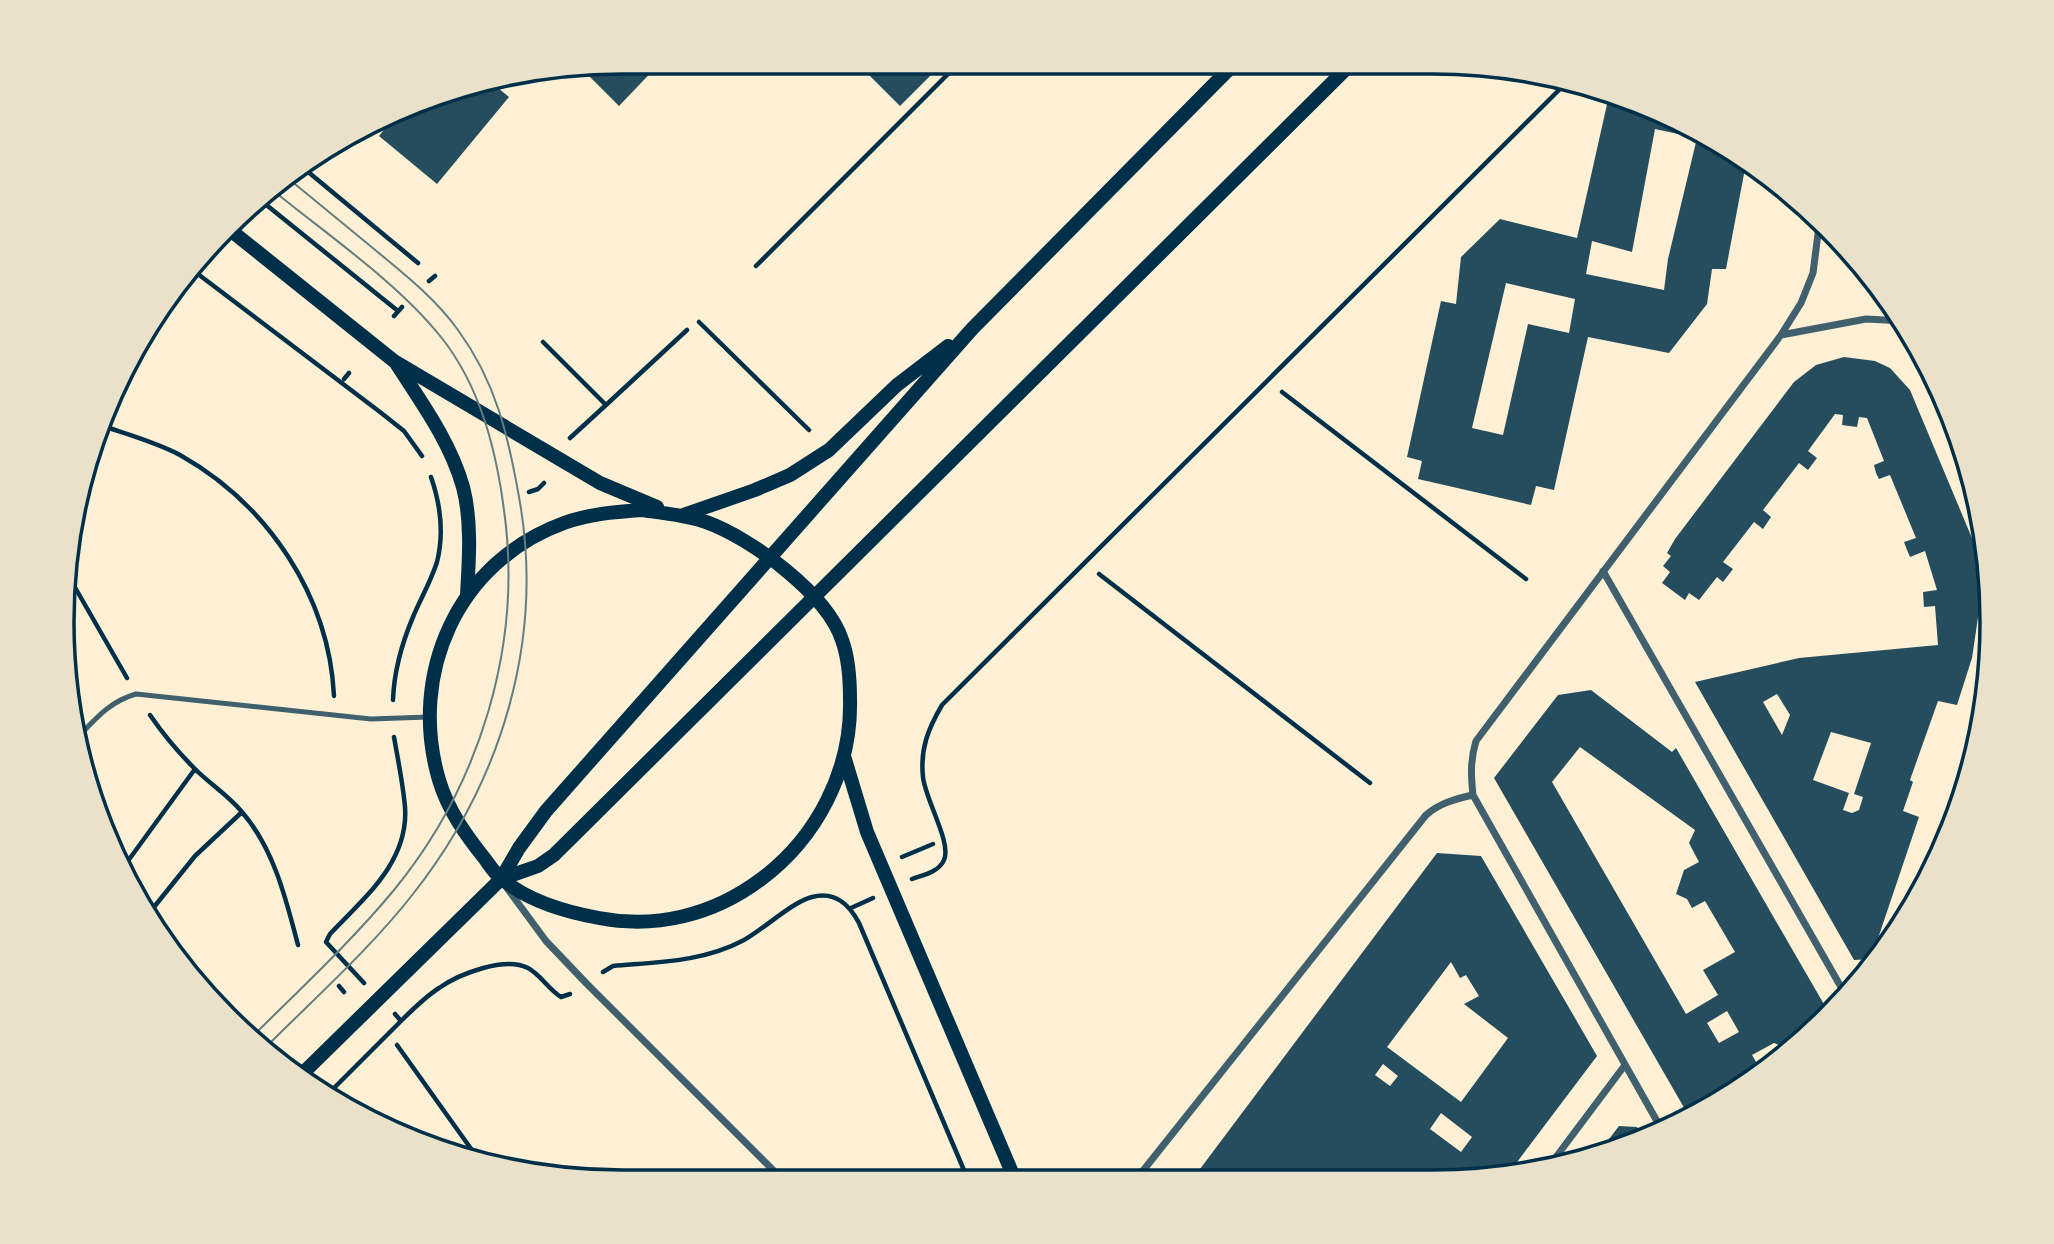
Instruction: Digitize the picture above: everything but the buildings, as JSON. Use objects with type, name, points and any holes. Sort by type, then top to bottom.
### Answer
[{"type":"main road","points":[[306,1070],[501,879],[546,811],[972,329],[1224,74]]},
{"type":"main road","points":[[501,879],[538,866],[554,855],[1341,74]]},
{"type":"main road","points":[[235,233],[394,360],[600,483],[681,515],[727,531],[768,558],[814,598],[830,616],[842,638],[849,668],[850,705],[844,755],[837,780],[826,805],[811,828],[779,866],[723,903],[687,917],[613,921],[568,912],[528,895],[501,879],[459,826],[449,807],[432,755],[428,717],[433,674],[442,643],[467,595],[494,565],[526,542],[562,524],[601,513],[641,510],[681,515],[790,475],[829,450],[905,378],[972,329]]},
{"type":"main road","points":[[394,360],[447,445],[464,489],[469,562],[467,595]]},
{"type":"main road","points":[[844,755],[867,832],[1011,1170]]},
{"type":"street","points":[[1657,1122],[1473,795],[1470,770],[1476,741],[1781,335],[1801,303],[1813,273],[1818,232]]},
{"type":"street","points":[[1781,335],[1866,319],[1890,320]]},
{"type":"street","points":[[1603,571],[1841,987]]},
{"type":"street","points":[[1142,1170],[1426,815],[1436,806],[1473,795]]},
{"type":"street","points":[[501,879],[546,941],[773,1170]]},
{"type":"street","points":[[1558,1156],[1625,1065]]},
{"type":"lane","points":[[84,731],[121,698],[136,694],[370,719],[428,717]]},
{"type":"path","points":[[756,267],[948,74]]},
{"type":"path","points":[[909,881],[940,866],[945,858],[946,848],[923,778],[923,749],[928,729],[942,705],[1560,89]]},
{"type":"path","points":[[308,172],[418,263]]},
{"type":"path","points":[[266,205],[400,309],[394,316]]},
{"type":"path","points":[[198,274],[404,431],[424,458]]},
{"type":"path","points":[[429,281],[435,276]]},
{"type":"path","points":[[699,323],[809,430]]},
{"type":"path","points":[[570,438],[687,330]]},
{"type":"path","points":[[543,342],[606,405]]},
{"type":"path","points":[[344,379],[349,373]]},
{"type":"path","points":[[1282,392],[1526,579]]},
{"type":"path","points":[[109,428],[179,455],[226,488],[268,527],[301,575],[324,629],[335,715]]},
{"type":"path","points":[[393,697],[395,674],[406,634],[438,560],[439,509],[428,467]]},
{"type":"path","points":[[529,492],[544,483]]},
{"type":"path","points":[[1099,574],[1370,783]]},
{"type":"path","points":[[75,587],[136,694],[163,733],[195,769],[242,812],[262,841],[283,888],[298,945]]},
{"type":"path","points":[[359,978],[326,942],[330,934],[377,884],[398,852],[404,831],[405,810],[394,738]]},
{"type":"path","points":[[128,861],[195,769]]},
{"type":"path","points":[[154,907],[195,856],[242,812]]},
{"type":"path","points":[[898,858],[933,844]]},
{"type":"path","points":[[613,966],[687,959],[714,953],[763,929],[800,901],[813,896],[828,896],[845,902],[851,908],[964,1170]]},
{"type":"path","points":[[851,908],[867,900]]},
{"type":"path","points":[[334,1088],[401,1021],[438,989],[453,980],[505,964],[517,964],[529,969],[561,997],[571,993]]},
{"type":"path","points":[[339,986],[344,992]]},
{"type":"path","points":[[397,1016],[401,1021]]},
{"type":"path","points":[[397,1045],[471,1149]]},
{"type":"tram line","points":[[270,1043],[379,934],[413,894],[444,850],[471,804],[493,756],[509,706],[520,655],[526,603],[526,550],[519,497],[499,410],[482,369],[449,318],[419,287],[294,183]]},
{"type":"tram line","points":[[257,1032],[378,909],[424,849],[450,805],[472,759],[500,662],[507,612],[508,561],[504,510],[491,441],[466,376],[455,356],[423,316],[382,277],[279,195]]}]
